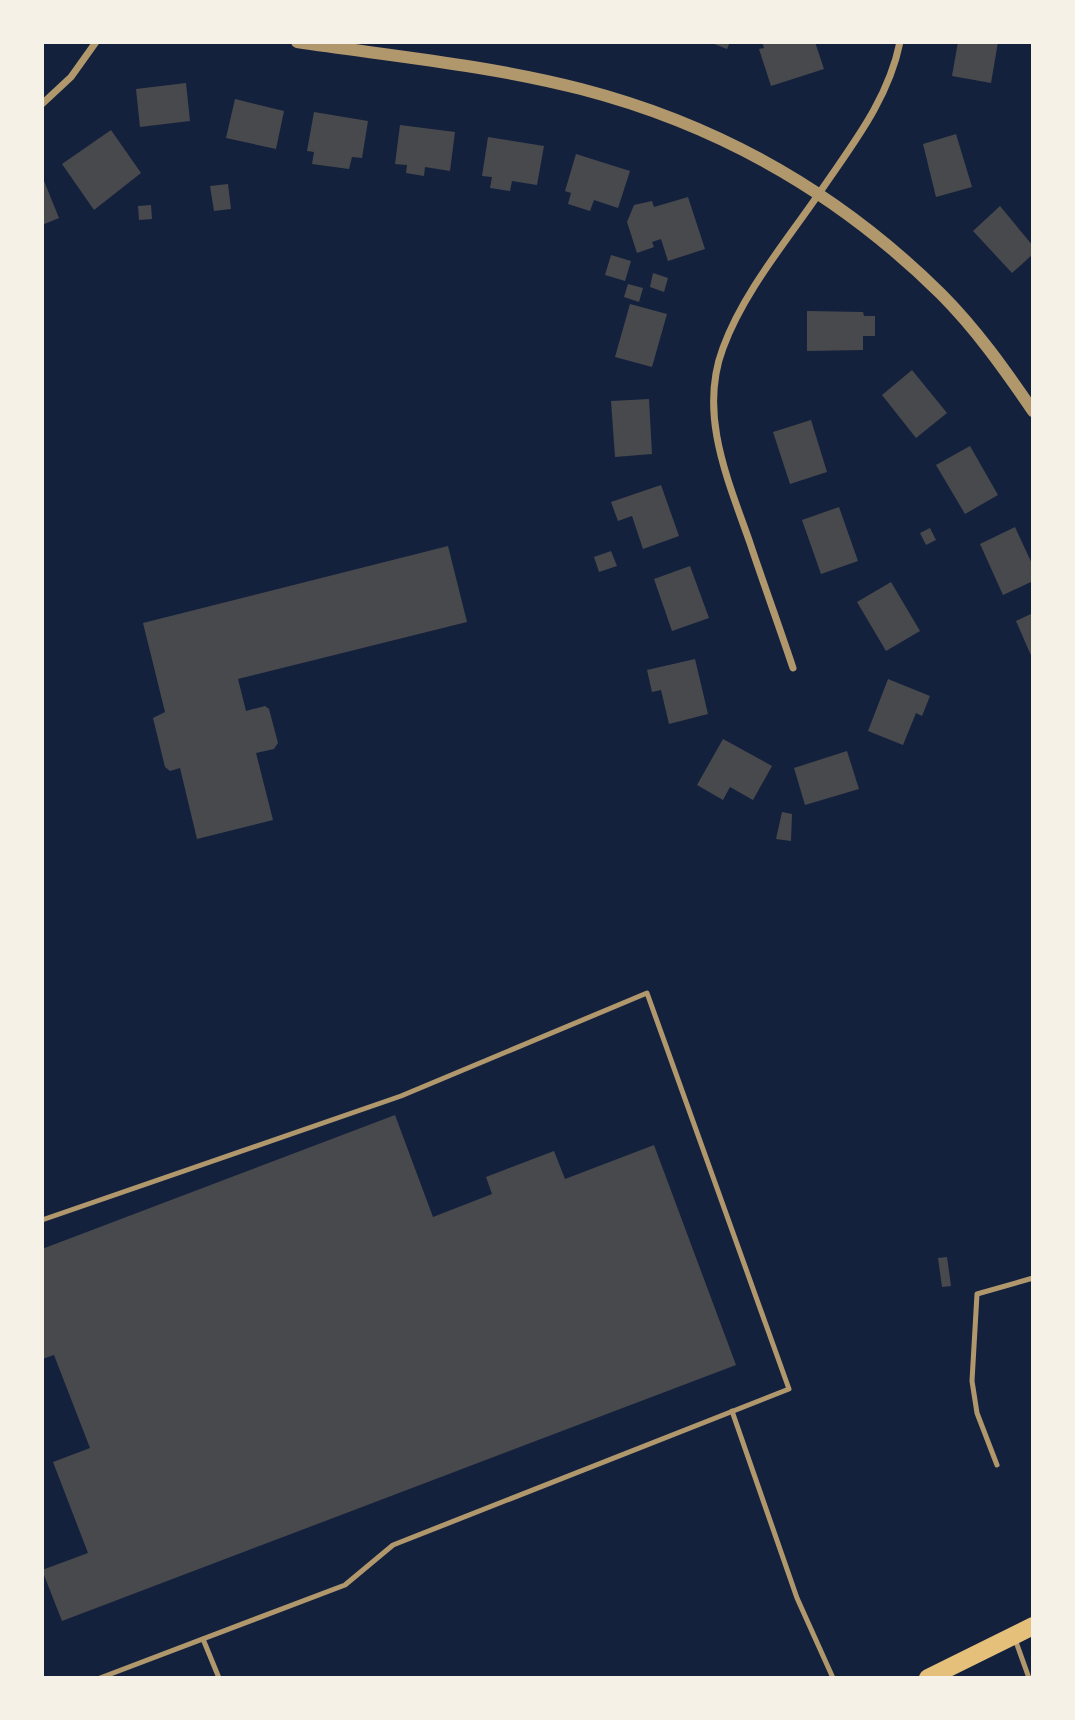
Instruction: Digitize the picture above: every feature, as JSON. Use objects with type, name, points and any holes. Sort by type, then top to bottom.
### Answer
[{"type":"main road","points":[[928,1678],[1033,1626]]},
{"type":"street","points":[[42,104],[71,77],[96,42]]},
{"type":"street","points":[[298,42],[500,73],[580,89],[662,114],[738,145],[820,192],[886,244],[942,295],[993,354],[1033,411]]},
{"type":"street","points":[[793,668],[722,463],[714,426],[713,393],[722,349],[741,310],[870,119],[894,69],[900,42]]},
{"type":"lane","points":[[42,1220],[401,1096],[648,993],[789,1389],[393,1545],[345,1585],[100,1678]]},
{"type":"lane","points":[[997,1465],[977,1413],[972,1381],[977,1294],[1033,1278]]},
{"type":"lane","points":[[732,1411],[797,1598],[833,1678]]},
{"type":"lane","points":[[1014,1636],[1029,1678]]},
{"type":"lane","points":[[203,1639],[219,1678]]},
{"type":"building","points":[[709,42],[730,42],[727,49]]},
{"type":"building","points":[[762,42],[815,42],[824,69],[771,86],[759,49],[764,48]]},
{"type":"building","points":[[958,42],[998,42],[991,83],[952,76]]},
{"type":"building","points":[[186,83],[190,121],[140,127],[136,89]]},
{"type":"building","points":[[235,99],[284,111],[276,149],[226,138]]},
{"type":"building","points":[[314,112],[368,121],[362,158],[352,157],[349,169],[312,164],[314,152],[307,151]]},
{"type":"building","points":[[400,125],[455,132],[450,171],[425,167],[424,176],[406,173],[407,165],[395,164]]},
{"type":"building","points":[[111,130],[141,173],[94,210],[62,164]]},
{"type":"building","points":[[956,134],[972,187],[936,197],[923,144]]},
{"type":"building","points":[[488,137],[544,146],[537,185],[512,181],[510,191],[490,188],[492,177],[482,176]]},
{"type":"building","points":[[576,154],[630,171],[618,208],[594,200],[590,211],[568,204],[571,193],[565,191]]},
{"type":"building","points":[[42,176],[59,218],[42,225]]},
{"type":"building","points":[[228,184],[231,209],[214,211],[210,186]]},
{"type":"building","points":[[688,197],[705,249],[668,261],[661,239],[652,242],[654,247],[637,253],[627,222],[634,205],[652,201],[654,207]]},
{"type":"building","points":[[151,205],[152,219],[139,220],[138,206]]},
{"type":"building","points":[[1000,206],[1033,246],[1033,254],[1012,273],[973,231]]},
{"type":"building","points":[[611,255],[631,261],[625,281],[605,275]]},
{"type":"building","points":[[653,273],[668,278],[664,292],[650,287]]},
{"type":"building","points":[[628,284],[643,288],[639,302],[624,297]]},
{"type":"building","points":[[630,304],[667,314],[652,367],[615,357]]},
{"type":"building","points":[[807,311],[863,312],[864,316],[875,316],[875,336],[863,336],[863,350],[807,351]]},
{"type":"building","points":[[912,370],[947,413],[916,438],[882,395]]},
{"type":"building","points":[[649,399],[652,454],[615,457],[611,401]]},
{"type":"building","points":[[811,420],[827,472],[790,484],[773,432]]},
{"type":"building","points":[[970,446],[998,495],[965,514],[936,465]]},
{"type":"building","points":[[661,485],[679,536],[643,549],[632,516],[618,521],[611,502]]},
{"type":"building","points":[[839,507],[858,561],[821,574],[802,520]]},
{"type":"building","points":[[1015,527],[1033,566],[1033,581],[1003,595],[980,544]]},
{"type":"building","points":[[930,528],[936,540],[926,545],[920,533]]},
{"type":"building","points":[[448,546],[467,622],[238,679],[246,711],[265,706],[269,709],[278,743],[274,749],[256,753],[273,820],[197,839],[180,768],[170,771],[165,767],[153,718],[165,712],[143,623]]},
{"type":"building","points":[[611,551],[617,566],[599,572],[594,557]]},
{"type":"building","points":[[690,566],[709,618],[672,631],[654,579]]},
{"type":"building","points":[[891,582],[920,631],[886,651],[857,602]]},
{"type":"building","points":[[1033,613],[1033,660],[1016,621]]},
{"type":"building","points":[[695,659],[708,714],[669,724],[661,690],[652,692],[647,670]]},
{"type":"building","points":[[888,679],[930,696],[922,716],[916,713],[903,745],[868,731]]},
{"type":"building","points":[[723,739],[772,766],[753,800],[730,787],[723,800],[697,785]]},
{"type":"building","points":[[847,751],[859,789],[805,805],[794,768]]},
{"type":"building","points":[[782,812],[792,814],[791,841],[776,839]]},
{"type":"building","points":[[395,1115],[433,1217],[492,1194],[486,1177],[554,1151],[565,1179],[654,1145],[736,1365],[62,1621],[42,1570],[88,1553],[53,1462],[90,1448],[54,1355],[42,1359],[42,1249]]},
{"type":"building","points":[[947,1257],[951,1286],[942,1287],[938,1258]]}]
